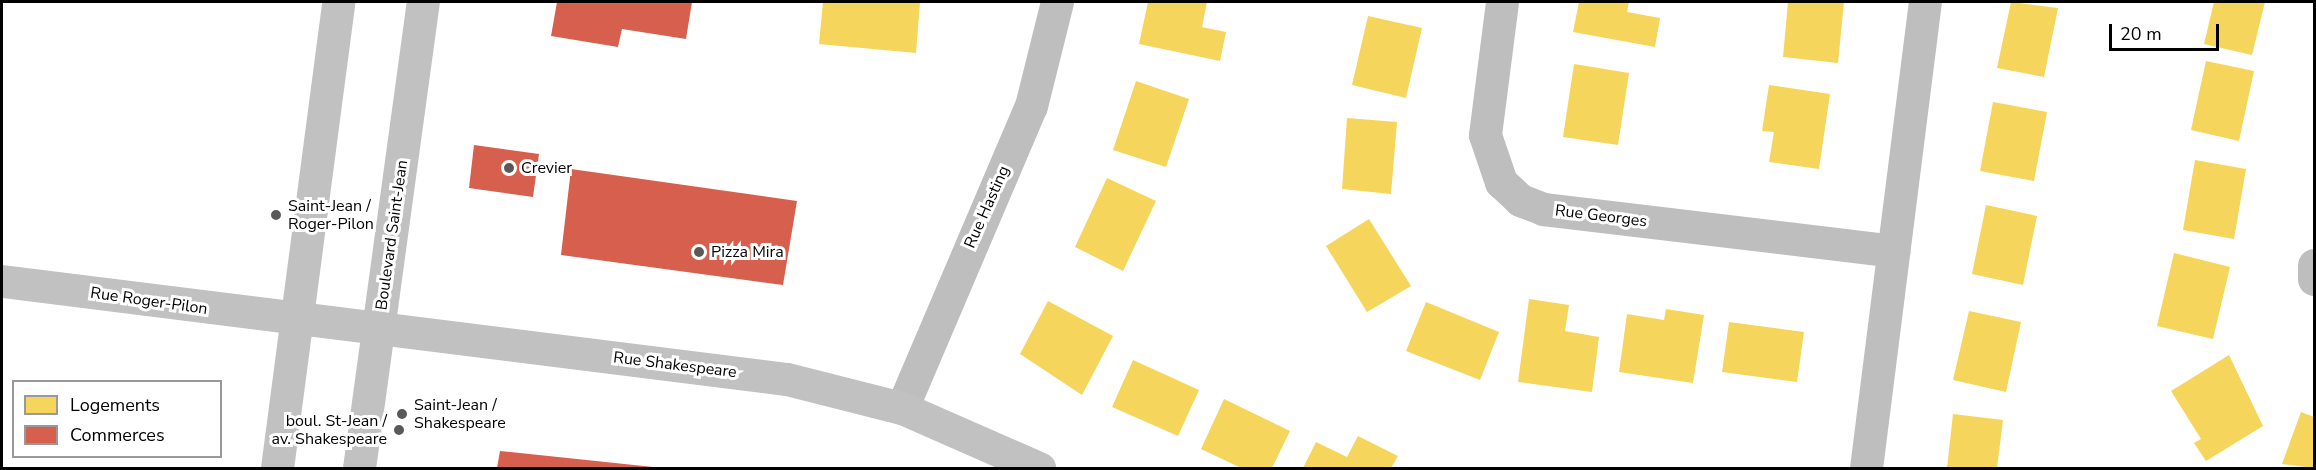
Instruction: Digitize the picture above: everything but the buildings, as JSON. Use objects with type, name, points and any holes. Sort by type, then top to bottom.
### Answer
[{"type":"street","points":[[277,468],[338,2]]},
{"type":"street","name":"Boulevard Saint-Jean","points":[[359,468],[423,2]]},
{"type":"street","name":"Rue Hasting","points":[[902,408],[1031,106],[1057,2]]},
{"type":"street","name":"Rue Georges","points":[[1502,2],[1485,135],[1501,182],[1520,200],[1543,209],[1893,251]]},
{"type":"street","points":[[1866,468],[1925,2]]},
{"type":"street","points":[[2314,265],[2314,279]]},
{"type":"street","name":"Rue Roger-Pilon","points":[[2,281],[297,320]]},
{"type":"street","name":"Rue Shakespeare","points":[[297,320],[787,379],[902,408],[1039,468]]},
{"type":"place","name":"Crevier","points":[[509,168]]},
{"type":"place","name":"Saint-Jean / Roger-Pilon","points":[[276,215]]},
{"type":"place","name":"Pizza Mira","points":[[699,252]]},
{"type":"place","name":"Saint-Jean / Shakespeare","points":[[402,414]]},
{"type":"place","name":"boul. St-Jean / av. Shakespeare","points":[[399,430]]}]
